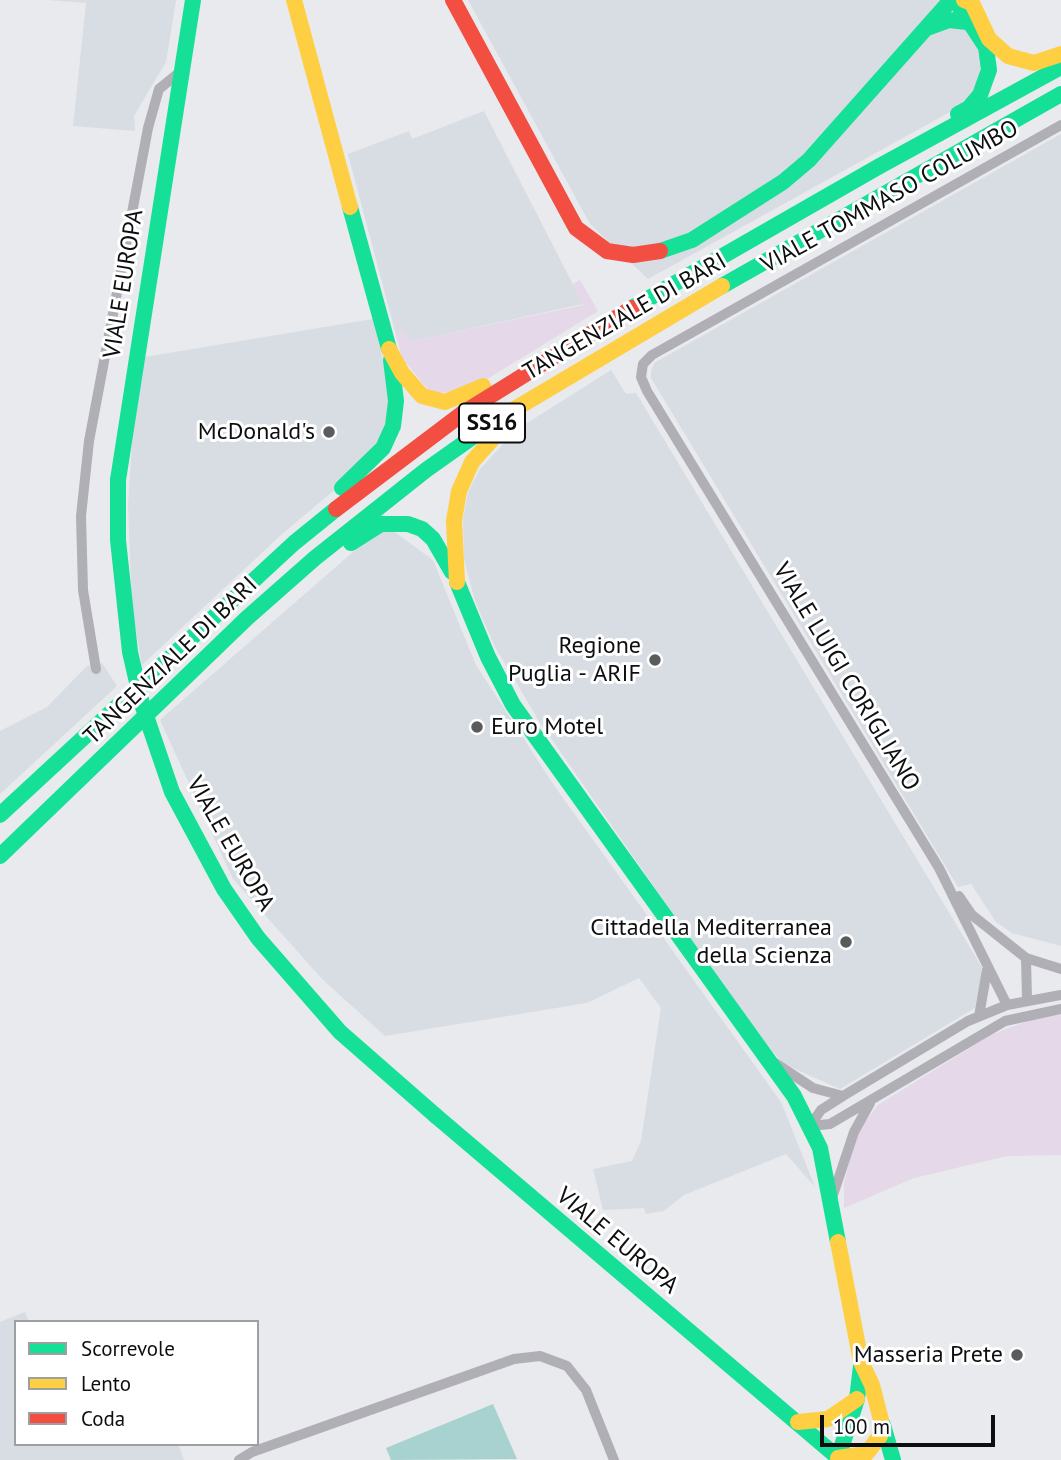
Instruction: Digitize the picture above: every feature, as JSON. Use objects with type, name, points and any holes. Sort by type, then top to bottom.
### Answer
[{"type":"main road","name":"VIALE EUROPA","points":[[193,0],[131,381],[118,480],[118,540],[130,652],[142,704],[172,792],[224,889],[258,938],[340,1032],[559,1223],[799,1422],[839,1459]]},
{"type":"main road","points":[[293,543],[328,501],[383,448],[393,426],[396,401],[389,349],[294,0]]},
{"type":"main road","points":[[453,0],[576,228],[607,251],[633,255],[662,251],[692,240],[783,182],[809,160],[953,0],[975,11]]},
{"type":"main road","points":[[964,0],[972,3],[989,39],[1008,56],[1034,62],[1050,60],[1061,54]]},
{"type":"main road","points":[[926,27],[975,11]]},
{"type":"main road","points":[[877,167],[912,140],[969,108],[980,95],[989,70],[986,47],[978,33],[975,11]]},
{"type":"main road","name":"TANGENZIALE DI BARI","points":[[0,815],[293,543],[386,468],[463,413],[650,298],[877,167],[1061,67]]},
{"type":"main road","name":"TANGENZIALE DI BARI","points":[[0,856],[247,618],[315,558],[426,470],[557,382],[1061,94]]},
{"type":"main road","points":[[389,349],[412,387],[422,396],[444,402],[474,391],[595,317],[650,298]]},
{"type":"main road","points":[[457,582],[454,521],[460,491],[472,462],[503,427],[547,398],[557,382]]},
{"type":"main road","points":[[315,558],[343,549],[381,524],[408,524],[422,529],[433,539],[457,582],[488,657],[513,705],[622,861],[765,1056],[810,1126],[820,1148],[861,1362],[872,1385],[893,1460]]},
{"type":"main road","points":[[861,1362],[858,1399],[839,1459],[866,1454],[880,1436],[881,1420]]},
{"type":"main road","points":[[799,1422],[828,1419],[858,1399]]},
{"type":"main road","points":[[881,1460],[887,1441]]},
{"type":"street","points":[[96,669],[83,590],[82,516],[89,441],[148,128],[159,89],[180,72]]},
{"type":"street","name":"VIALE TOMMASO COLUMBO","points":[[641,377],[643,364],[652,355],[1061,125]]},
{"type":"street","name":"VIALE LUIGI CORIGLIANO","points":[[641,377],[647,391],[939,868],[1007,1004]]},
{"type":"street","points":[[939,868],[972,915],[1026,958],[1061,969]]},
{"type":"street","points":[[1026,958],[1027,1000]]},
{"type":"street","points":[[979,1016],[987,984],[987,963]]},
{"type":"street","points":[[810,1126],[821,1110],[979,1016],[1007,1004],[1061,995]]},
{"type":"street","points":[[810,1126],[830,1124],[1005,1021],[1061,1009]]},
{"type":"street","points":[[765,1056],[813,1088],[843,1096]]},
{"type":"street","points":[[831,1204],[854,1132],[871,1100]]},
{"type":"street","points":[[239,1460],[252,1452],[514,1359],[540,1356],[567,1366],[586,1390],[614,1460]]},
{"type":"shaded area","points":[[47,0],[176,0],[166,62],[134,116],[135,131],[73,126],[86,3]]},
{"type":"shaded area","points":[[468,0],[943,0],[980,48],[981,78],[968,102],[648,279],[590,224]]},
{"type":"shaded area","points":[[484,111],[583,304],[409,342],[403,330],[396,335],[348,154],[409,131],[412,139]]},
{"type":"shaded area","points":[[1061,134],[1061,946],[1012,933],[996,922],[971,884],[958,887],[651,378],[651,371],[654,363]]},
{"type":"shaded area","points":[[580,280],[598,311],[466,392],[431,393],[402,358],[396,335],[403,329],[409,342],[583,305],[573,284]]},
{"type":"shaded area","points":[[373,319],[389,384],[387,426],[358,470],[281,535],[142,665],[132,609],[128,505],[133,429],[145,357]]},
{"type":"shaded area","points":[[611,370],[626,394],[636,393],[983,969],[975,1008],[840,1089],[784,1064],[757,1035],[539,721],[495,647],[475,601],[464,559],[463,519],[468,492],[480,469],[516,430]]},
{"type":"shaded area","points":[[389,528],[433,560],[476,665],[553,784],[781,1102],[815,1187],[786,1154],[684,1195],[664,1211],[646,1214],[644,1208],[603,1210],[593,1169],[632,1161],[641,1141],[661,1008],[639,978],[587,1003],[385,1036],[322,979],[233,879],[160,720],[361,545]]},
{"type":"shaded area","points":[[102,663],[117,686],[0,794],[0,731],[47,707],[87,666]]},
{"type":"shaded area","points":[[1061,1014],[1061,1155],[1007,1156],[914,1178],[844,1208],[844,1183],[852,1150],[860,1128],[878,1105],[991,1035],[1035,1018]]},
{"type":"shaded area","points":[[25,1312],[28,1320],[14,1320],[14,1446],[179,1446],[184,1460],[0,1460],[0,1322]]},
{"type":"water","points":[[493,1404],[517,1459],[391,1460],[386,1448]]},
{"type":"traffic: fast","points":[[118,480],[193,0]]},
{"type":"traffic: fast","points":[[660,251],[692,240],[783,182],[809,160],[951,0]]},
{"type":"traffic: fast","points":[[955,0],[986,47],[989,70],[980,95],[969,108],[958,114]]},
{"type":"traffic: fast","points":[[927,28],[949,20],[967,22]]},
{"type":"traffic: fast","points":[[632,308],[878,167],[1061,67]]},
{"type":"traffic: fast","points":[[722,286],[1061,94]]},
{"type":"traffic: fast","points":[[350,207],[389,349]]},
{"type":"traffic: fast","points":[[342,488],[383,448],[393,426],[396,401],[391,360]]},
{"type":"traffic: fast","points":[[0,856],[247,618],[315,558],[426,470],[498,419]]},
{"type":"traffic: fast","points":[[118,480],[118,540],[130,652],[142,704],[172,792],[224,889],[258,938],[340,1032],[436,1116]]},
{"type":"traffic: fast","points":[[0,815],[294,543],[336,509]]},
{"type":"traffic: fast","points":[[351,543],[381,524],[408,524],[422,529],[433,539],[452,572]]},
{"type":"traffic: fast","points":[[457,582],[488,657],[513,705],[794,1096],[820,1148],[838,1242]]},
{"type":"traffic: fast","points":[[436,1116],[841,1460]]},
{"type":"traffic: fast","points":[[838,1458],[857,1399],[861,1366]]},
{"type":"traffic: fast","points":[[883,1425],[893,1460]]},
{"type":"traffic: slow","points":[[294,0],[350,207]]},
{"type":"traffic: slow","points":[[964,0],[972,3],[989,39],[1008,56],[1034,63],[1061,54]]},
{"type":"traffic: slow","points":[[498,419],[722,286]]},
{"type":"traffic: slow","points":[[389,349],[402,373],[422,396],[445,402],[483,386]]},
{"type":"traffic: slow","points":[[457,582],[454,521],[459,491],[472,462],[503,427]]},
{"type":"traffic: slow","points":[[838,1242],[861,1362],[872,1385],[881,1420],[880,1436],[866,1454],[838,1458]]},
{"type":"traffic: slow","points":[[798,1422],[828,1419],[857,1399]]},
{"type":"traffic: jam","points":[[453,0],[576,228],[607,251],[633,255],[660,251]]},
{"type":"traffic: jam","points":[[336,509],[463,413],[632,308]]},
{"type":"place","name":"McDonald's","points":[[329,432]]},
{"type":"place","name":"Regione Puglia - ARIF","points":[[655,660]]},
{"type":"place","name":"Euro Motel","points":[[477,727]]},
{"type":"place","name":"Cittadella Mediterranea della Scienza","points":[[846,942]]},
{"type":"place","name":"Masseria Prete","points":[[1017,1355]]}]
